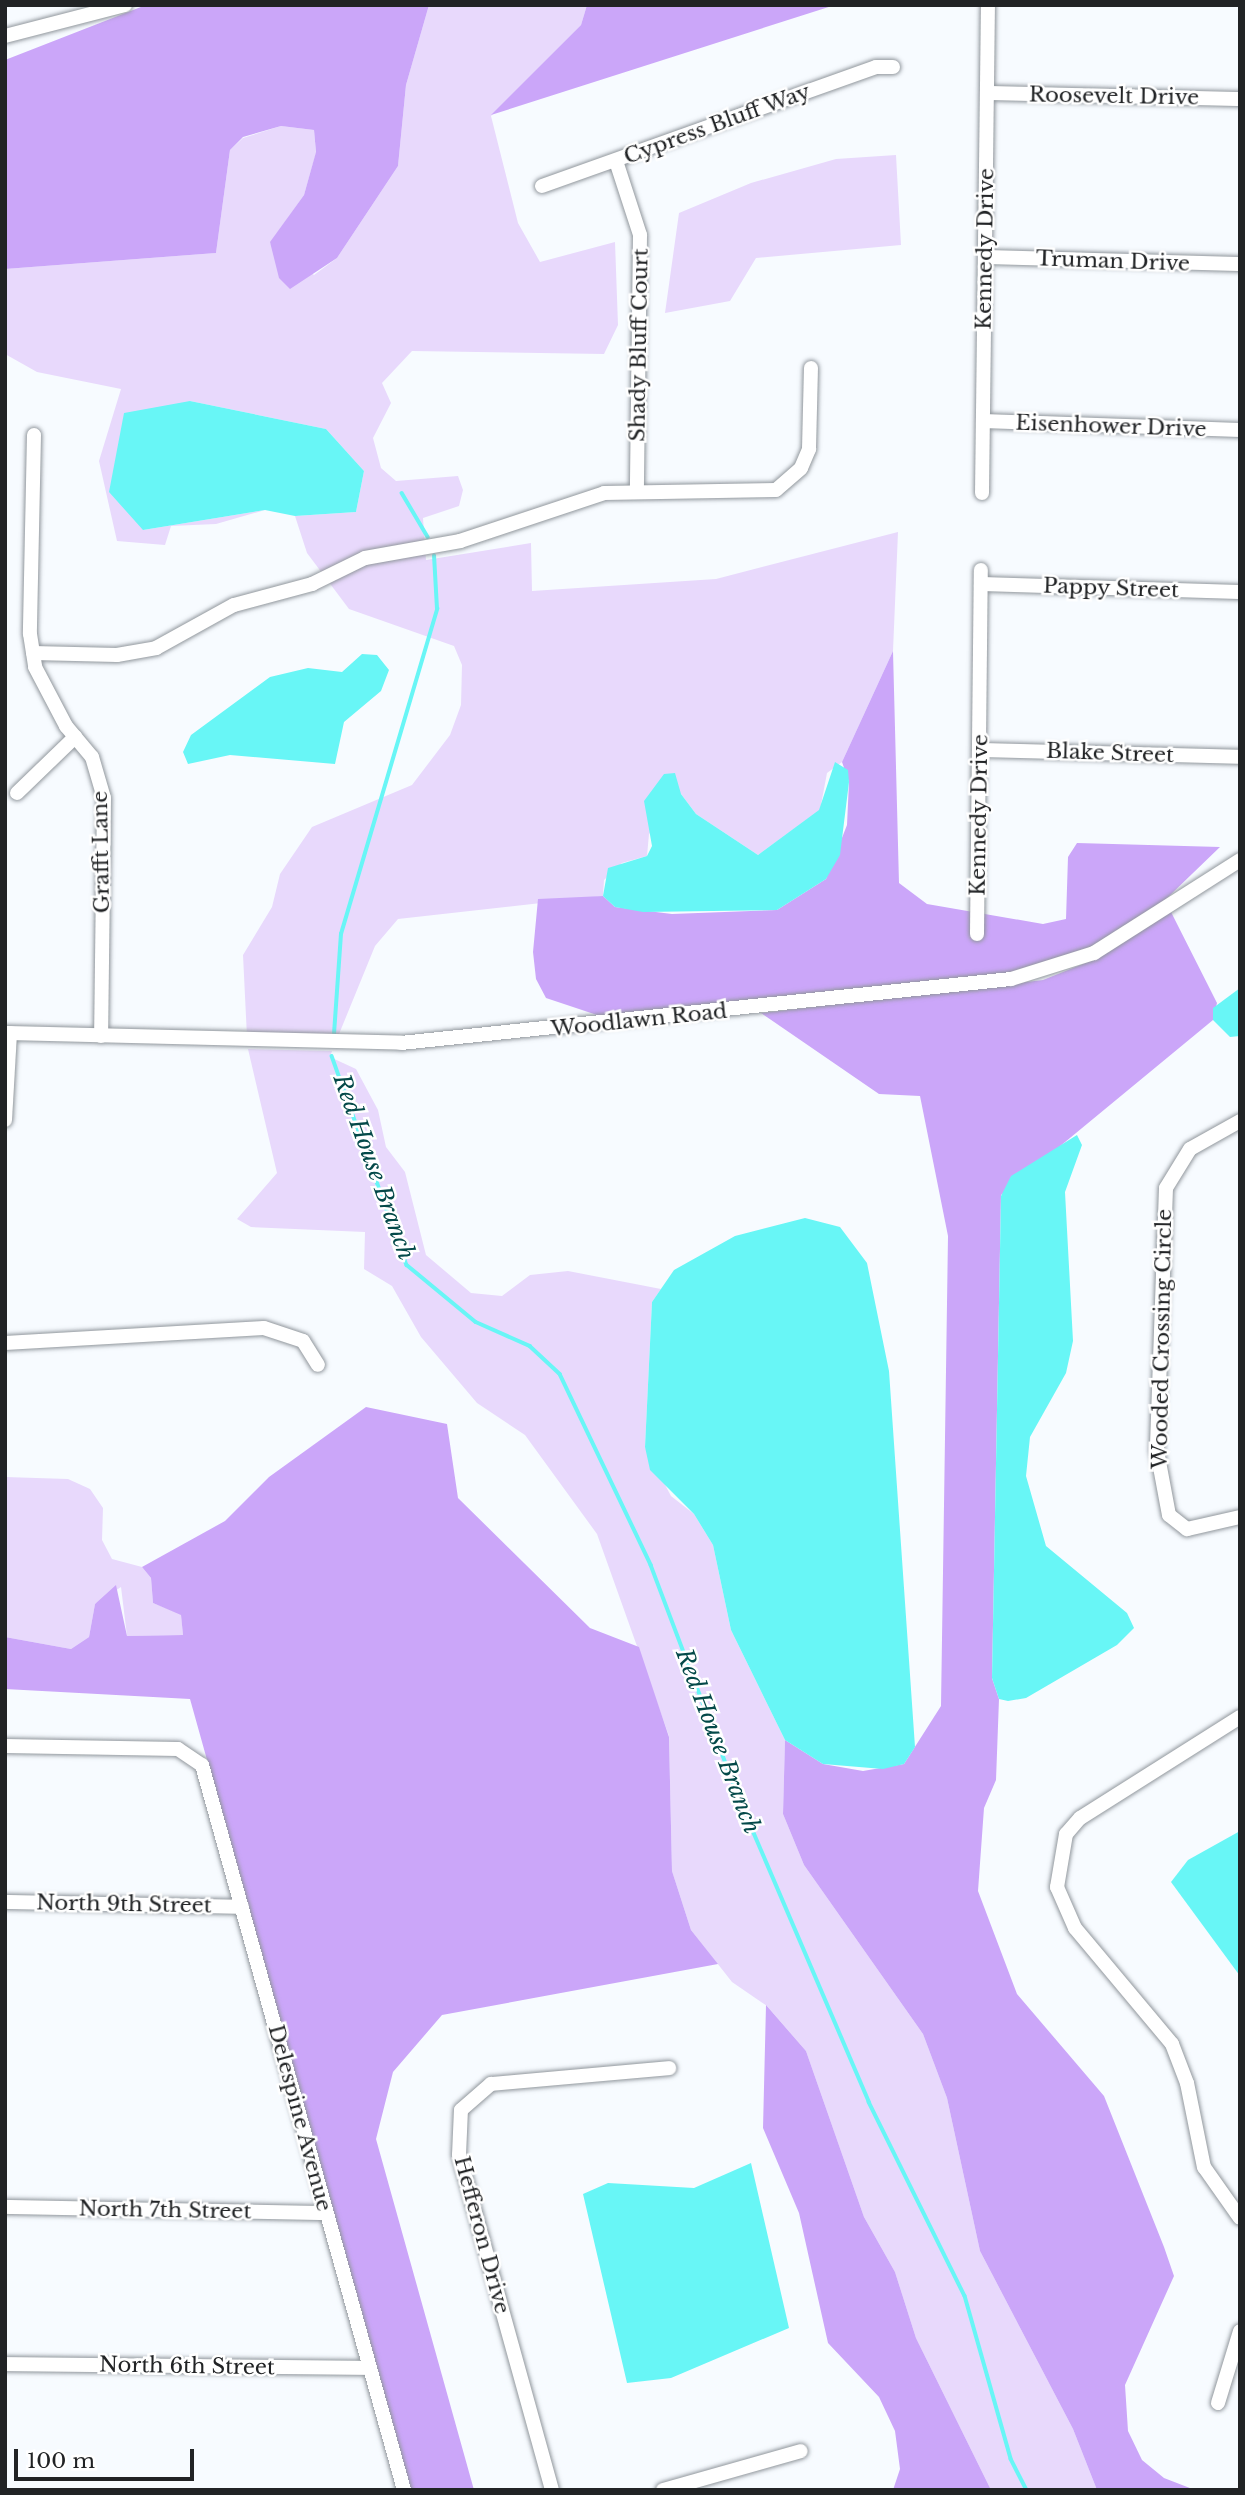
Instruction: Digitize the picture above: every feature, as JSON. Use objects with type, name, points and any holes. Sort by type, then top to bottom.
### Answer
[{"type":"street","points":[[5,36],[125,5]]},
{"type":"street","name":"Kennedy Drive","points":[[982,493],[988,5]]},
{"type":"street","name":"Cypress Bluff Way","points":[[542,186],[876,67],[893,67]]},
{"type":"street","name":"Roosevelt Drive","points":[[988,93],[1240,99]]},
{"type":"street","name":"Shady Bluff Court","points":[[616,161],[640,235],[637,490]]},
{"type":"street","name":"Truman Drive","points":[[985,257],[1240,264]]},
{"type":"street","points":[[33,653],[117,655],[156,648],[234,605],[312,584],[365,558],[460,541],[604,493],[637,490],[744,493],[788,483],[809,449],[811,368]]},
{"type":"street","name":"Eisenhower Drive","points":[[983,421],[1240,430]]},
{"type":"street","name":"Grafft Lane","points":[[34,435],[33,653],[48,699],[92,757],[104,798],[101,1036]]},
{"type":"street","name":"Kennedy Drive","points":[[977,934],[981,577]]},
{"type":"street","name":"Pappy Street","points":[[981,577],[1240,592]]},
{"type":"street","points":[[17,793],[75,737]]},
{"type":"street","name":"Blake Street","points":[[980,750],[1240,757]]},
{"type":"street","name":"Woodlawn Road","points":[[8,1033],[401,1043],[1011,979],[1094,953],[1240,860]]},
{"type":"street","points":[[5,1120],[8,1033]]},
{"type":"street","name":"Wooded Crossing Circle","points":[[1240,1121],[1190,1149],[1166,1188],[1157,1451],[1169,1515],[1187,1529],[1240,1517]]},
{"type":"street","points":[[5,1343],[264,1328],[303,1341],[318,1365]]},
{"type":"street","points":[[1240,1717],[1080,1818],[1066,1834],[1057,1887],[1075,1928],[1149,2010],[1172,2044],[1190,2093],[1204,2166],[1240,2218]]},
{"type":"street","name":"Delespine Avenue","points":[[5,1746],[189,1752],[202,1765],[404,2490]]},
{"type":"street","name":"North 9th Street","points":[[5,1902],[242,1907]]},
{"type":"street","name":"Hefferon Drive","points":[[552,2490],[459,2155],[461,2110],[491,2084],[669,2068]]},
{"type":"street","name":"North 7th Street","points":[[5,2207],[326,2213]]},
{"type":"street","points":[[1219,2403],[1240,2331]]},
{"type":"street","name":"North 6th Street","points":[[5,2364],[369,2368]]},
{"type":"street","points":[[663,2490],[801,2451]]},
{"type":"shaded area","points":[[146,5],[429,5],[406,85],[398,166],[337,258],[290,289],[279,278],[270,242],[304,195],[316,152],[314,130],[281,126],[243,137],[230,150],[216,253],[5,269],[5,60]]},
{"type":"shaded area","points":[[429,5],[587,5],[581,25],[491,116],[518,223],[540,262],[615,242],[618,325],[604,354],[412,351],[382,383],[391,403],[373,438],[381,468],[396,481],[458,476],[463,490],[459,506],[423,518],[426,560],[531,543],[532,591],[716,579],[898,532],[893,651],[842,762],[827,773],[820,810],[758,855],[696,814],[681,794],[649,834],[647,856],[622,863],[604,880],[603,896],[398,919],[375,946],[337,1039],[247,1037],[243,955],[272,907],[280,874],[312,827],[412,785],[450,735],[461,705],[462,665],[454,646],[349,609],[307,553],[295,516],[356,512],[364,471],[326,429],[190,401],[143,530],[265,510],[216,524],[171,526],[165,545],[117,541],[99,461],[121,389],[37,372],[5,354],[5,269],[216,253],[230,150],[243,138],[281,126],[314,130],[316,153],[304,195],[270,243],[314,275],[337,258],[398,166],[406,85]]},
{"type":"shaded area","points":[[587,5],[835,5],[491,115],[581,25]]},
{"type":"shaded area","points":[[896,155],[901,245],[756,258],[730,301],[665,313],[679,213],[751,183],[836,159]]},
{"type":"shaded area","points":[[893,651],[899,883],[927,904],[1043,924],[1066,919],[1068,857],[1077,843],[1220,847],[1165,900],[1090,948],[1010,973],[603,1017],[546,998],[536,979],[533,952],[538,899],[603,896],[615,907],[672,914],[777,910],[826,879],[847,825],[849,782],[842,762]]},
{"type":"shaded area","points":[[1171,912],[1217,1003],[1213,1020],[1001,1195],[992,1678],[999,1699],[996,1780],[984,1808],[978,1891],[1017,1994],[1104,2096],[1164,2247],[1174,2276],[1125,2385],[1128,2431],[1142,2460],[1164,2478],[1195,2490],[1097,2490],[1073,2429],[980,2251],[947,2098],[923,2034],[804,1865],[783,1814],[785,1740],[823,1764],[863,1771],[904,1764],[941,1706],[948,1236],[920,1096],[879,1094],[761,1013],[1043,980],[1098,958]]},
{"type":"shaded area","points":[[248,1049],[332,1051],[330,1057],[356,1069],[378,1110],[386,1147],[405,1172],[426,1255],[471,1293],[502,1296],[530,1275],[568,1271],[661,1289],[652,1302],[645,1447],[671,1496],[694,1514],[713,1545],[731,1630],[785,1740],[783,1814],[804,1865],[923,2034],[947,2098],[980,2251],[1073,2429],[1097,2490],[991,2490],[916,2338],[895,2272],[864,2217],[806,2051],[767,2006],[732,1982],[691,1930],[672,1871],[669,1736],[597,1534],[525,1435],[477,1403],[421,1337],[392,1286],[364,1269],[365,1232],[251,1227],[237,1219],[277,1173]]},
{"type":"shaded area","points":[[366,1407],[447,1424],[458,1498],[590,1628],[639,1647],[669,1737],[672,1871],[691,1930],[718,1964],[442,2015],[393,2072],[376,2139],[474,2490],[411,2490],[190,1699],[5,1689],[5,1637],[71,1649],[89,1637],[95,1604],[116,1585],[127,1636],[183,1635],[181,1615],[153,1603],[151,1578],[142,1567],[225,1521],[269,1477]]},
{"type":"shaded area","points":[[5,1477],[68,1479],[90,1489],[103,1508],[102,1540],[112,1559],[142,1567],[151,1578],[153,1603],[181,1614],[183,1635],[127,1636],[121,1587],[95,1604],[89,1637],[71,1649],[5,1637]]},
{"type":"shaded area","points":[[766,2005],[806,2051],[864,2217],[895,2272],[916,2338],[991,2490],[893,2490],[900,2469],[895,2431],[879,2397],[828,2343],[799,2213],[763,2128]]},
{"type":"water","points":[[190,401],[326,429],[364,471],[356,512],[295,516],[265,510],[143,530],[109,492],[124,413]]},
{"type":"water","points":[[362,654],[377,655],[389,670],[381,691],[344,722],[335,764],[230,755],[188,764],[183,752],[191,735],[270,677],[308,668],[342,672]]},
{"type":"water","points":[[835,762],[848,770],[849,782],[840,855],[826,879],[777,910],[643,912],[615,907],[603,896],[608,868],[647,856],[652,846],[644,801],[664,774],[675,773],[681,794],[696,814],[758,855],[819,810]]},
{"type":"water","points":[[1240,988],[1240,1036],[1230,1037],[1213,1020],[1213,1008]]},
{"type":"water","points":[[1077,1135],[1082,1145],[1065,1192],[1073,1341],[1066,1373],[1030,1437],[1026,1476],[1046,1546],[1127,1613],[1134,1628],[1117,1645],[1026,1698],[1008,1701],[999,1699],[992,1678],[1001,1196],[1011,1176]]},
{"type":"water","points":[[805,1218],[840,1227],[867,1263],[889,1371],[915,1747],[904,1764],[883,1769],[823,1764],[785,1740],[731,1630],[713,1545],[694,1514],[650,1470],[645,1447],[652,1302],[674,1270],[735,1236]]},
{"type":"water","points":[[1240,1831],[1240,1976],[1171,1882],[1188,1860]]},
{"type":"water","points":[[751,2163],[789,2328],[671,2378],[627,2383],[583,2194],[608,2183],[694,2188]]},
{"type":"waterway","name":"Red House Branch","points":[[402,493],[428,537]]},
{"type":"waterway","name":"Red House Branch","points":[[334,1034],[341,934],[437,609],[434,556]]},
{"type":"waterway","name":"Red House Branch","points":[[332,1056],[407,1265],[476,1322],[530,1346],[560,1374],[651,1565],[739,1798],[869,2102],[965,2296],[1011,2459],[1027,2490]]}]
